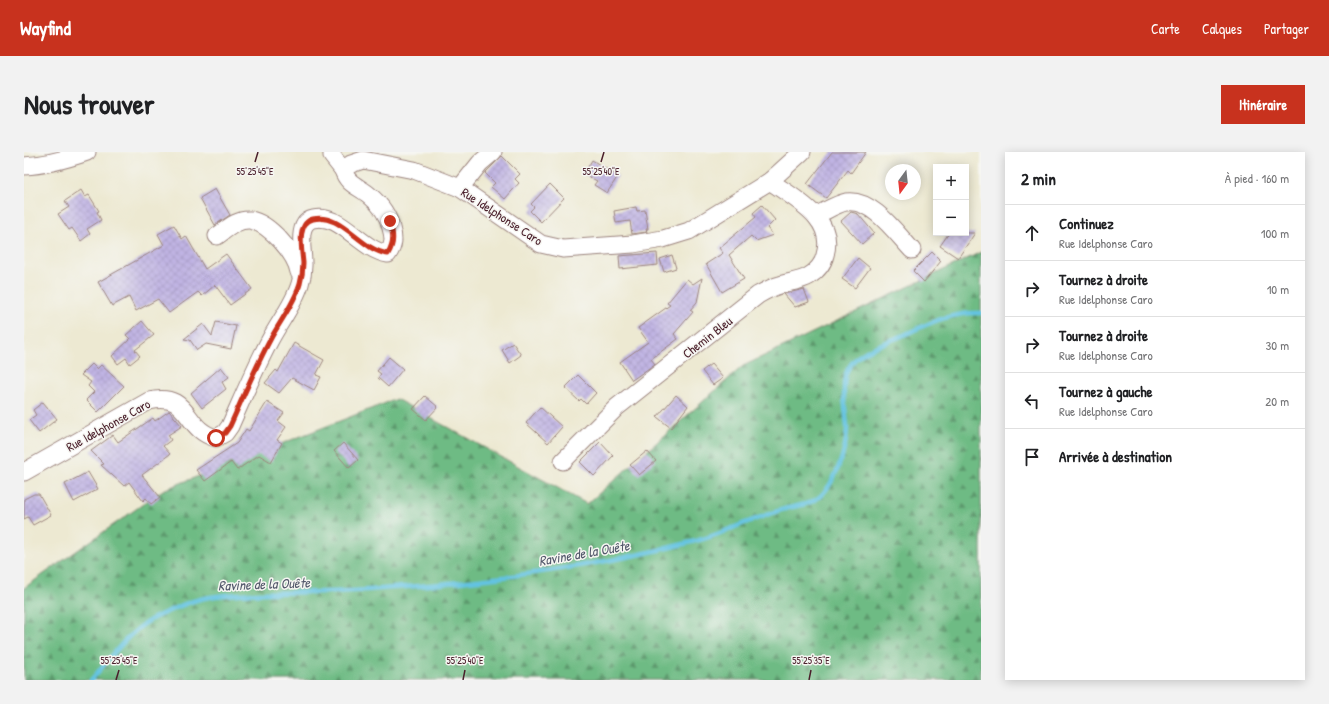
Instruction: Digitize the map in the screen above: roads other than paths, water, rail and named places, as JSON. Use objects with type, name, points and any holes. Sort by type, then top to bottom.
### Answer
[{"type":"street","points":[[24,166],[37,166],[65,160],[87,152]]},
{"type":"street","points":[[332,152],[332,156],[343,170]]},
{"type":"street","points":[[460,188],[480,163],[493,152]]},
{"type":"street","name":"Rue Idelphonse Caro","points":[[24,472],[149,401],[162,398],[178,404],[199,430],[208,436],[216,438],[225,433],[230,426],[254,370],[295,299],[301,282],[303,264],[300,242],[305,224],[312,219],[326,218],[338,224],[366,246],[379,253],[388,254],[393,246],[394,236],[390,221],[380,205],[368,194],[353,185],[346,177],[343,170],[351,164],[363,160],[414,170],[460,188],[542,244],[563,249],[633,244],[662,239],[689,230],[770,180],[802,152]]},
{"type":"street","name":"Chemin Bleu","points":[[563,461],[617,407],[758,295],[778,285],[808,277],[817,270],[824,259],[827,249],[824,226],[817,215],[770,180]]},
{"type":"street","points":[[817,215],[846,202],[862,203],[873,210],[912,250]]},
{"type":"street","points":[[217,236],[231,225],[241,221],[250,220],[260,224],[274,232],[293,256],[301,282]]},
{"type":"waterway","name":"Ravine de la Ouête","points":[[91,680],[122,644],[140,627],[150,620],[172,610],[204,598],[263,593],[335,592],[397,588],[529,574],[573,567],[660,550],[703,539],[775,512],[813,501],[820,496],[833,479],[842,457],[847,427],[844,382],[848,369],[853,362],[859,356],[874,347],[933,322],[961,314],[981,313]]}]
